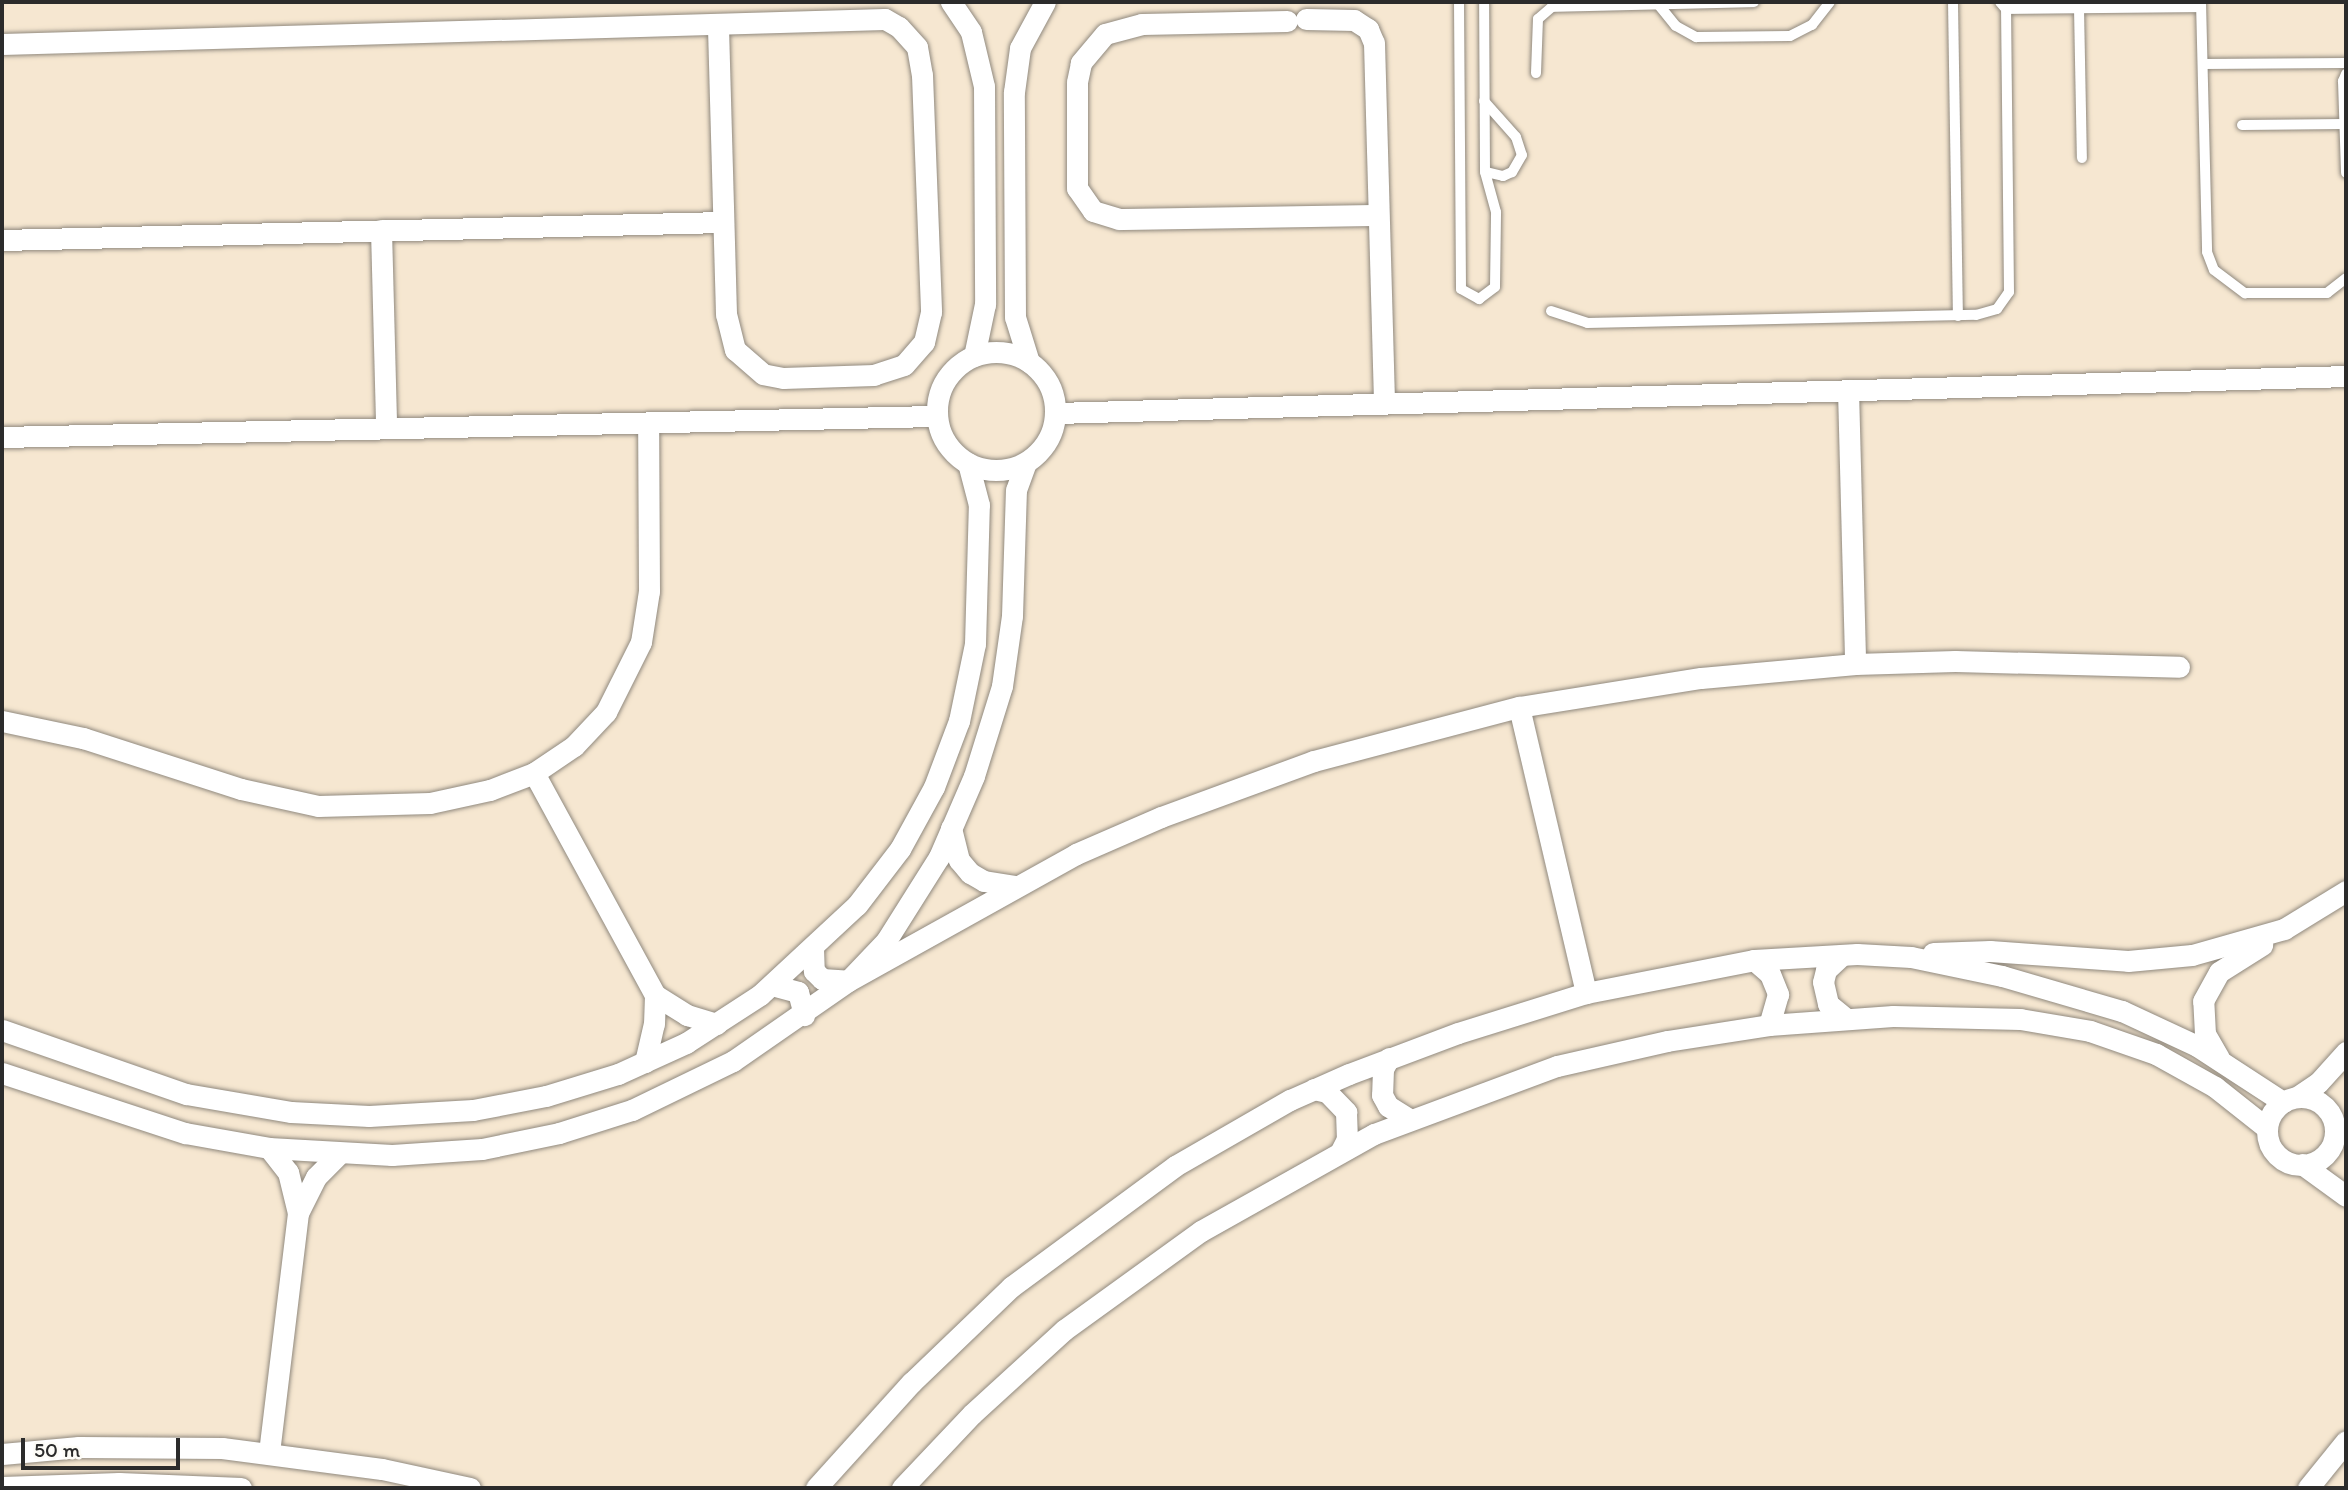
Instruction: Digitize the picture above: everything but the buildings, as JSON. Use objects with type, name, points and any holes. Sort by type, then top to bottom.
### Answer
[{"type":"street","points":[[951,2],[978,49],[984,86],[985,304],[974,356]]},
{"type":"street","points":[[848,981],[898,923],[939,857],[990,731],[1002,686],[1012,616],[1016,490],[1026,463],[1044,447],[1056,413],[1049,384],[1029,362],[1015,317],[1014,92],[1020,48],[1045,2]]},
{"type":"street","points":[[2,44],[718,25],[865,17],[899,27],[917,47],[922,75],[931,312],[924,342],[904,365],[874,375],[783,378],[747,365],[727,333],[718,25]]},
{"type":"street","points":[[1378,215],[1119,219],[1093,211],[1077,188],[1077,82],[1081,63],[1105,34],[1142,24],[1354,20],[1372,36],[1378,215],[1384,401]]},
{"type":"street","points":[[2,240],[723,222]]},
{"type":"street","points":[[381,230],[386,427]]},
{"type":"street","points":[[1026,463],[997,470],[968,463],[946,444],[937,416],[946,380],[974,356],[1002,352],[1029,362]]},
{"type":"street","points":[[1056,413],[1384,401],[2346,376]]},
{"type":"street","points":[[1848,390],[1856,664]]},
{"type":"street","points":[[2,437],[937,416]]},
{"type":"street","points":[[2,720],[103,743],[241,789],[318,806],[430,803],[490,790],[534,773],[574,746],[606,712],[641,642],[649,591],[648,423]]},
{"type":"street","points":[[2,1030],[186,1094],[317,1114],[421,1114],[510,1104],[583,1086],[645,1062],[717,1024],[772,985],[857,905],[900,849],[933,787],[959,721],[978,604],[979,505],[968,463]]},
{"type":"street","points":[[2,1073],[185,1133],[269,1148],[392,1155],[482,1149],[597,1122],[701,1079],[804,1015],[848,981],[1076,854],[1237,788],[1374,743],[1519,707],[1701,678],[1856,664],[1955,661],[2179,667]]},
{"type":"street","points":[[1519,707],[1586,993]]},
{"type":"street","points":[[534,773],[655,995],[687,1016],[717,1024]]},
{"type":"street","points":[[951,828],[956,853],[970,873],[984,881],[1016,886]]},
{"type":"street","points":[[2223,1062],[2212,1050],[2202,1018],[2209,986],[2232,962],[2346,891]]},
{"type":"street","points":[[816,1488],[960,1334],[1065,1243],[1194,1154],[1314,1089],[1390,1058],[1586,993],[1754,960],[1842,955],[1911,957],[1969,951],[2096,960],[2161,960],[2224,948],[2284,929]]},
{"type":"street","points":[[813,948],[814,971],[822,979],[848,981]]},
{"type":"street","points":[[1842,955],[1826,970],[1823,982],[1828,1004],[1845,1018]]},
{"type":"street","points":[[1911,957],[2002,976],[2122,1011],[2223,1062],[2290,1100],[2322,1104],[2346,1154]]},
{"type":"street","points":[[1754,960],[1770,974],[1778,994],[1769,1025]]},
{"type":"street","points":[[772,985],[798,992],[804,1015]]},
{"type":"street","points":[[645,1062],[654,1024],[655,995]]},
{"type":"street","points":[[902,1488],[1017,1371],[1109,1295],[1235,1210],[1341,1150],[1410,1119],[1557,1066],[1667,1041],[1769,1025],[1845,1018],[2020,1019],[2090,1031],[2186,1070],[2267,1128],[2277,1154],[2302,1164],[2346,1196]]},
{"type":"street","points":[[2267,1128],[2272,1113],[2318,1083],[2346,1052]]},
{"type":"street","points":[[1390,1058],[1383,1069],[1382,1095],[1388,1106],[1410,1119]]},
{"type":"street","points":[[1314,1089],[1327,1093],[1346,1112],[1347,1139],[1341,1150]]},
{"type":"street","points":[[2302,1164],[2326,1154],[2346,1107]]},
{"type":"street","points":[[269,1148],[290,1178],[298,1213]]},
{"type":"street","points":[[269,1453],[298,1213],[316,1177],[339,1154]]},
{"type":"street","points":[[2308,1488],[2346,1441]]},
{"type":"street","points":[[2,1454],[175,1446],[269,1453],[470,1488]]},
{"type":"street","points":[[2,1487],[241,1488]]},
{"type":"lane","points":[[1459,2],[1461,289],[1479,299],[1495,287],[1496,212],[1485,173],[1484,2]]},
{"type":"lane","points":[[1536,73],[1538,19],[1545,9],[1755,2]]},
{"type":"lane","points":[[1657,4],[1676,26],[1696,37],[1790,36],[1812,25],[1830,2]]},
{"type":"lane","points":[[1954,2],[1958,316]]},
{"type":"lane","points":[[1551,311],[1587,323],[1958,316],[1987,313],[2009,292],[2003,5],[2078,8],[2201,4],[2207,252],[2214,270],[2245,293],[2327,293],[2346,278]]},
{"type":"lane","points":[[2078,8],[2082,158]]},
{"type":"lane","points":[[1460,62],[1484,62]]},
{"type":"lane","points":[[2203,64],[2346,64]]},
{"type":"lane","points":[[2346,74],[2346,173]]},
{"type":"lane","points":[[1484,101],[1516,137],[1522,155],[1512,172],[1503,176],[1485,173]]},
{"type":"lane","points":[[2242,125],[2344,124]]},
{"type":"lane","points":[[1460,150],[1485,150]]}]
